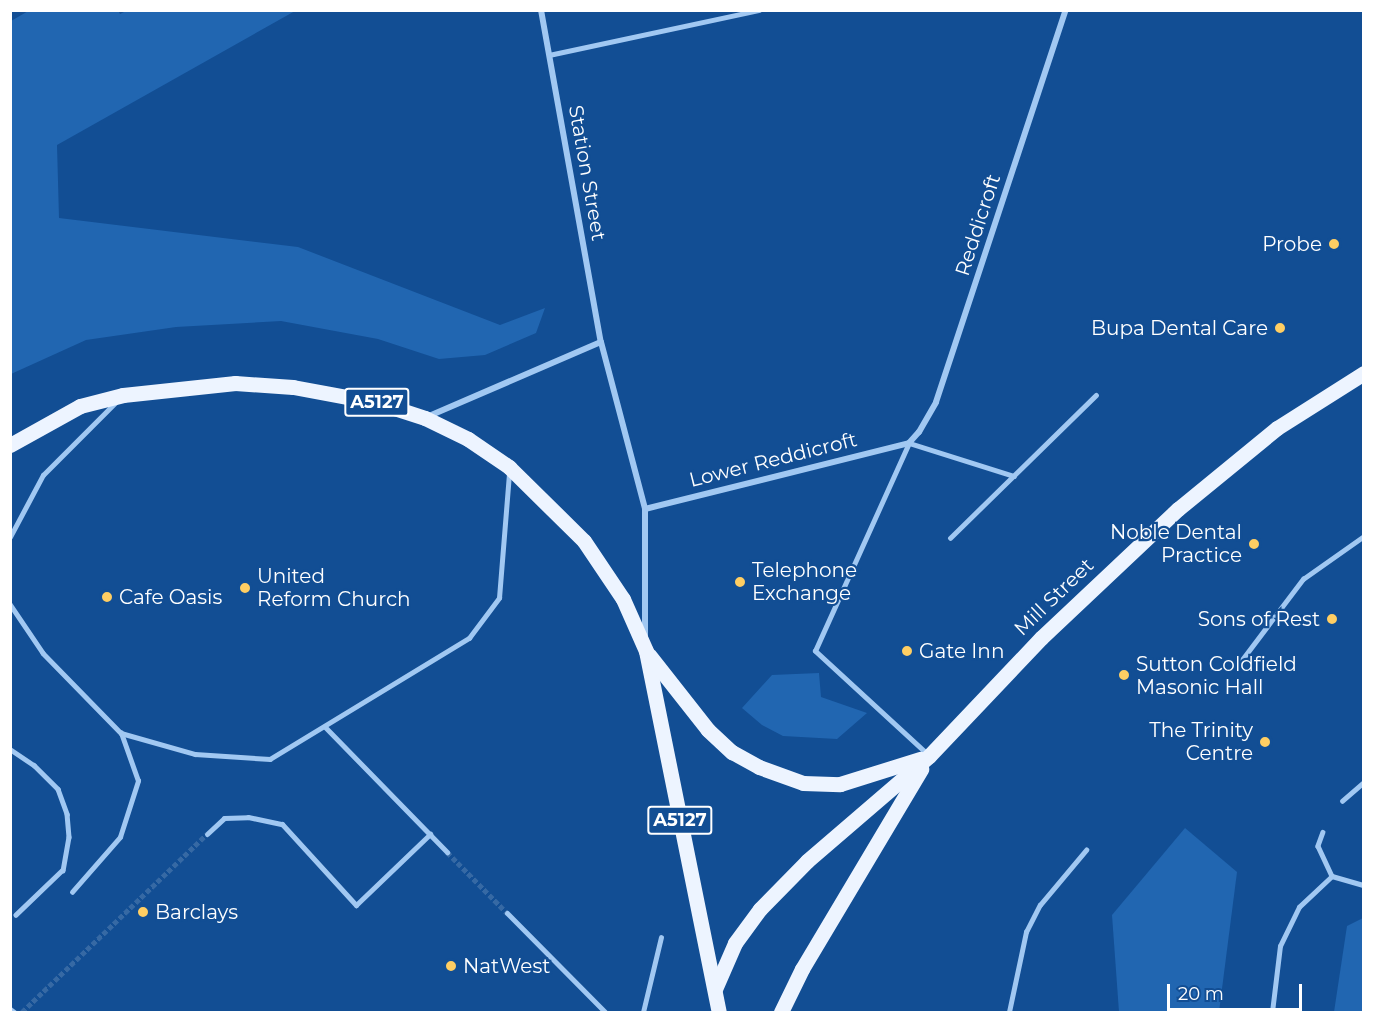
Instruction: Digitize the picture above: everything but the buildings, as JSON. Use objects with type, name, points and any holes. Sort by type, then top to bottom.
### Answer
[{"type":"main road","name":"Mill Street","points":[[715,989],[735,943],[760,909],[807,861],[929,756],[1041,638],[1178,509],[1277,428],[1364,373]]},
{"type":"main road","name":"A5127","points":[[10,444],[80,406],[123,395],[235,383],[293,387],[343,394],[425,418],[468,439],[509,467],[584,541],[623,599],[646,651],[719,1012]]},
{"type":"main road","name":"Mill Street","points":[[646,651],[708,730],[732,752],[759,767],[803,783],[840,784],[929,756]]},
{"type":"main road","name":"Mill Street","points":[[782,1012],[802,969],[929,756]]},
{"type":"street","name":"Station Street","points":[[541,10],[601,342],[645,509],[646,651]]},
{"type":"street","name":"Reddicroft","points":[[909,443],[936,402],[1066,10]]},
{"type":"street","points":[[425,418],[601,342]]},
{"type":"street","name":"Lower Reddicroft","points":[[645,509],[909,443]]},
{"type":"street","points":[[325,727],[447,852]]},
{"type":"street","points":[[207,834],[224,818],[282,824],[356,905],[430,834]]},
{"type":"street","points":[[507,913],[605,1012]]},
{"type":"street","points":[[643,1012],[661,937]]},
{"type":"street","points":[[10,1009],[14,1012]]},
{"type":"lane","points":[[549,55],[759,10]]},
{"type":"lane","points":[[10,537],[43,475],[123,395]]},
{"type":"lane","points":[[950,538],[1096,395]]},
{"type":"lane","points":[[929,756],[815,651],[909,443],[1014,476]]},
{"type":"lane","points":[[121,733],[195,754],[270,759],[469,638],[499,598],[509,467]]},
{"type":"lane","points":[[1241,661],[1304,579],[1364,536]]},
{"type":"lane","points":[[10,604],[43,654],[121,733],[138,782],[120,837],[72,892]]},
{"type":"lane","points":[[10,749],[34,765],[57,789],[67,814],[69,837],[63,870],[16,915]]},
{"type":"lane","points":[[1342,801],[1364,782]]},
{"type":"lane","points":[[1323,832],[1318,846],[1332,876],[1364,885]]},
{"type":"lane","points":[[1010,1012],[1026,932],[1040,905],[1086,850]]},
{"type":"lane","points":[[1272,1012],[1280,946],[1299,907],[1332,876]]},
{"type":"shaded area","points":[[30,10],[118,10],[120,14],[128,10],[295,11],[57,145],[59,218],[298,247],[500,325],[545,308],[536,333],[485,355],[439,359],[378,339],[281,321],[176,327],[86,340],[11,374],[11,21]]},
{"type":"shaded area","points":[[819,673],[821,697],[867,713],[837,739],[783,736],[762,725],[742,708],[772,675]]},
{"type":"shaded area","points":[[1185,828],[1237,872],[1219,1012],[1119,1012],[1112,915]]},
{"type":"shaded area","points":[[1363,918],[1363,1012],[1334,1012],[1347,926]]},
{"type":"tunnel","points":[[22,1012],[207,834]]},
{"type":"tunnel","points":[[447,852],[507,913]]},
{"type":"place","name":"Probe","points":[[1334,244]]},
{"type":"place","name":"Bupa Dental Care","points":[[1280,328]]},
{"type":"place","name":"Noble Dental Practice","points":[[1254,544]]},
{"type":"place","name":"Telephone Exchange","points":[[740,582]]},
{"type":"place","name":"United Reform Church","points":[[245,588]]},
{"type":"place","name":"Cafe Oasis","points":[[107,597]]},
{"type":"place","name":"Sons of Rest","points":[[1332,619]]},
{"type":"place","name":"Gate Inn","points":[[907,651]]},
{"type":"place","name":"Sutton Coldfield Masonic Hall","points":[[1124,675]]},
{"type":"place","name":"The Trinity Centre","points":[[1265,742]]},
{"type":"place","name":"Barclays","points":[[143,912]]},
{"type":"place","name":"NatWest","points":[[451,966]]}]
